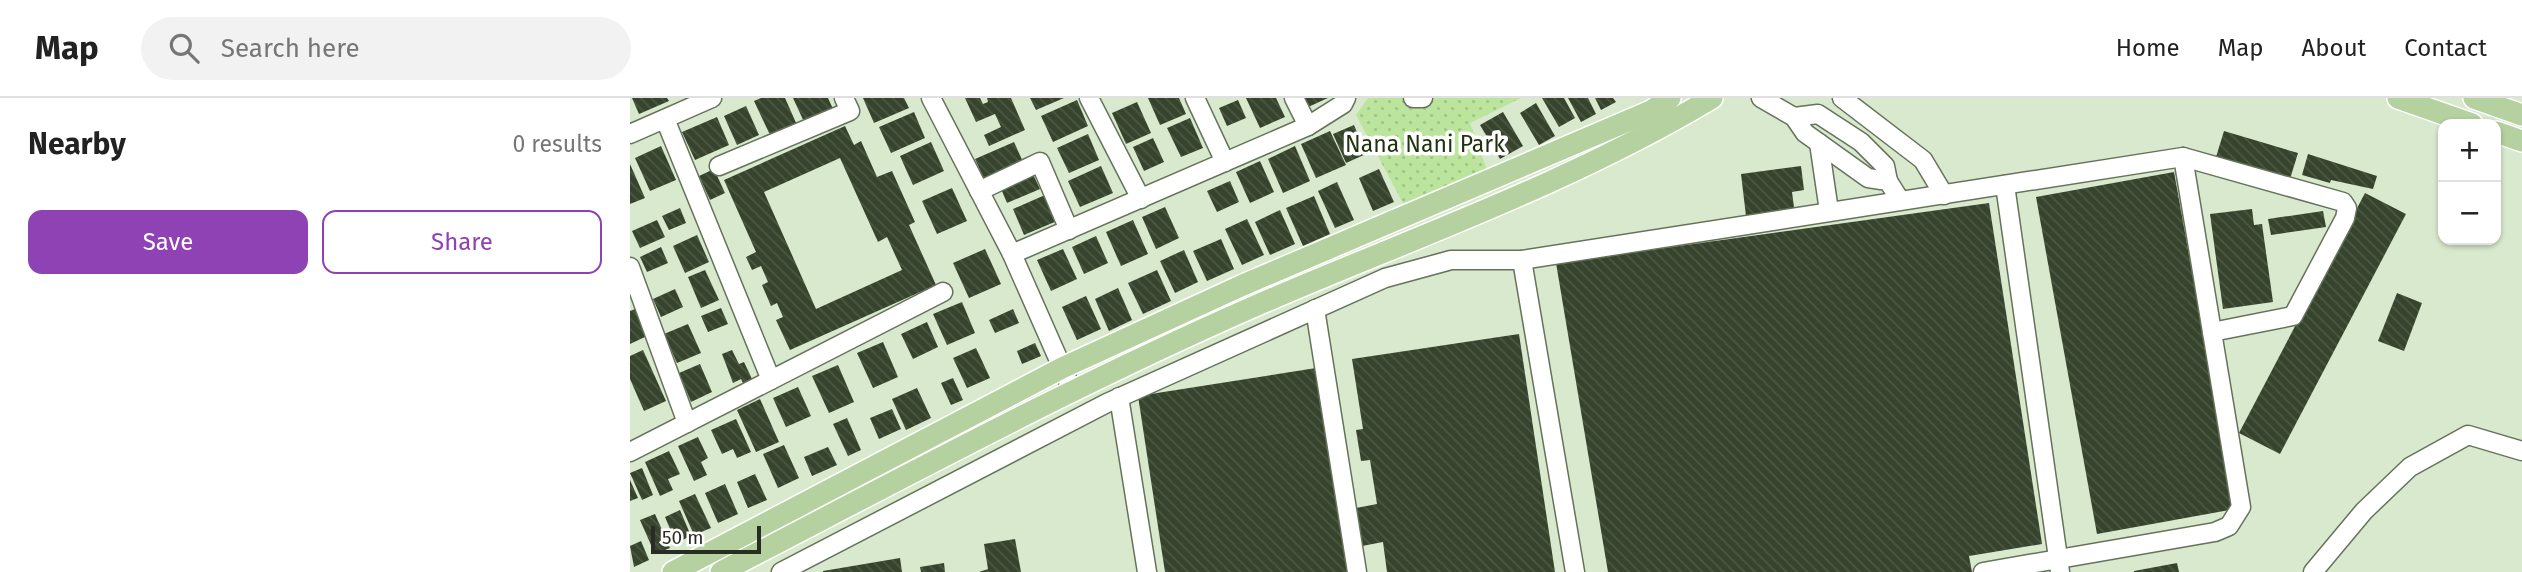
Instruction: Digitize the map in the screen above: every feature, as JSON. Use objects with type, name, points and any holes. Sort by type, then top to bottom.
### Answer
[{"type":"main road","points":[[673,572],[1062,368],[1244,285],[1651,111],[1670,98]]},
{"type":"main road","points":[[721,572],[1072,390],[1253,307],[1533,188],[1666,125],[1712,98]]},
{"type":"main road","points":[[2474,98],[2512,107]]},
{"type":"main road","points":[[2410,100],[2459,119]]},
{"type":"main road","points":[[2501,134],[2522,141]]},
{"type":"street","points":[[630,134],[712,98]]},
{"type":"street","points":[[719,166],[850,111],[844,98]]},
{"type":"street","points":[[930,98],[1012,254],[1072,390]]},
{"type":"street","points":[[1089,98],[1140,200]]},
{"type":"street","points":[[1195,98],[1225,162]]},
{"type":"street","points":[[1294,98],[1308,126]]},
{"type":"street","points":[[1012,254],[1308,126],[1343,104],[1346,98]]},
{"type":"street","points":[[1413,98],[1423,98]]},
{"type":"street","points":[[1761,98],[1794,117],[1805,133],[1868,178],[1888,181]]},
{"type":"street","points":[[1842,98],[1923,160],[1944,195]]},
{"type":"street","points":[[1794,117],[1818,114],[1861,142],[1885,166],[1888,181],[1900,200]]},
{"type":"street","points":[[665,119],[771,380]]},
{"type":"street","points":[[1819,143],[1829,211]]},
{"type":"street","points":[[1983,572],[2059,566],[2215,532],[2237,517],[2241,507],[2183,157]]},
{"type":"street","points":[[781,572],[1119,397],[1315,309],[1413,269],[1451,260],[1522,260],[2183,157],[2343,202],[2347,208],[2345,218],[2292,316],[2212,332]]},
{"type":"street","points":[[979,191],[1040,162],[1069,230]]},
{"type":"street","points":[[2005,185],[2059,566]]},
{"type":"street","points":[[1522,260],[1574,572]]},
{"type":"street","points":[[630,267],[687,423]]},
{"type":"street","points":[[630,452],[943,292]]},
{"type":"street","points":[[1315,309],[1357,572]]},
{"type":"street","points":[[1119,397],[1147,572]]},
{"type":"street","points":[[2313,572],[2364,511],[2410,467],[2468,435],[2522,451]]},
{"type":"green space","name":"Nana Nani Park","points":[[1368,98],[1521,98],[1470,123],[1487,170],[1404,205],[1356,115]]},
{"type":"building","points":[[632,98],[667,98],[669,101],[639,114]]},
{"type":"building","points":[[761,98],[785,98],[797,125],[771,137],[754,101]]},
{"type":"building","points":[[793,98],[828,98],[834,111],[805,124]]},
{"type":"building","points":[[863,98],[904,98],[909,108],[874,123]]},
{"type":"building","points":[[965,98],[980,98],[983,104],[988,102],[987,98],[1011,98],[1025,130],[989,146],[984,135],[1001,127],[995,114],[976,122]]},
{"type":"building","points":[[1030,98],[1064,98],[1036,110]]},
{"type":"building","points":[[1148,98],[1179,98],[1186,114],[1160,125]]},
{"type":"building","points":[[1246,98],[1276,98],[1285,117],[1260,128]]},
{"type":"building","points":[[1301,98],[1328,98],[1306,108]]},
{"type":"building","points":[[1542,98],[1564,98],[1575,118],[1559,127]]},
{"type":"building","points":[[1568,98],[1588,98],[1596,114],[1581,122]]},
{"type":"building","points":[[1595,98],[1613,98],[1616,102],[1601,110]]},
{"type":"building","points":[[1077,100],[1088,126],[1053,142],[1041,116]]},
{"type":"building","points":[[1238,100],[1246,118],[1227,126],[1219,108]]},
{"type":"building","points":[[1137,102],[1151,133],[1126,144],[1112,113]]},
{"type":"building","points":[[1536,103],[1555,136],[1539,145],[1520,113]]},
{"type":"building","points":[[746,106],[759,135],[737,145],[724,116]]},
{"type":"building","points":[[914,112],[925,138],[891,153],[879,127]]},
{"type":"building","points":[[1503,112],[1523,146],[1500,159],[1480,125]]},
{"type":"building","points":[[717,117],[729,145],[695,160],[682,132]]},
{"type":"building","points":[[1190,118],[1203,148],[1181,157],[1167,128]]},
{"type":"building","points":[[1354,125],[1366,154],[1346,163],[1333,134]]},
{"type":"building","points":[[845,126],[854,145],[861,141],[877,177],[892,171],[915,222],[909,225],[936,285],[790,350],[776,320],[783,317],[777,303],[771,306],[762,285],[768,282],[761,266],[752,270],[746,257],[756,252],[724,180]],"holes":[[[840,158],[878,242],[887,237],[902,270],[816,309],[764,192]]]},
{"type":"building","points":[[1330,131],[1346,165],[1316,178],[1301,144]]},
{"type":"building","points":[[2224,131],[2298,153],[2290,179],[2216,157]]},
{"type":"building","points":[[1088,134],[1099,160],[1069,173],[1057,148]]},
{"type":"building","points":[[1153,138],[1164,162],[1144,171],[1133,147]]},
{"type":"building","points":[[931,142],[944,171],[913,185],[900,156]]},
{"type":"building","points":[[1014,142],[1024,164],[985,181],[975,159]]},
{"type":"building","points":[[661,146],[676,180],[650,191],[635,158]]},
{"type":"building","points":[[1295,146],[1310,181],[1283,193],[1268,159]]},
{"type":"building","points":[[2308,154],[2377,176],[2373,189],[2331,180],[2330,183],[2302,175]]},
{"type":"building","points":[[1260,161],[1274,192],[1250,203],[1236,172]]},
{"type":"building","points":[[630,164],[645,198],[630,204]]},
{"type":"building","points":[[1101,166],[1113,193],[1080,207],[1068,181]]},
{"type":"building","points":[[1801,166],[1804,190],[1792,192],[1795,215],[1746,216],[1741,174]]},
{"type":"building","points":[[714,169],[725,193],[710,200],[699,176]]},
{"type":"building","points":[[1379,169],[1394,202],[1373,211],[1359,178]]},
{"type":"building","points":[[1031,170],[1040,189],[1007,203],[999,184]]},
{"type":"building","points":[[2174,172],[2235,509],[2097,534],[2036,197]]},
{"type":"building","points":[[1230,181],[1239,202],[1217,212],[1207,191]]},
{"type":"building","points":[[1337,182],[1354,220],[1335,228],[1318,191]]},
{"type":"building","points":[[952,188],[967,221],[937,234],[922,201]]},
{"type":"building","points":[[2365,193],[2406,214],[2280,454],[2239,433]]},
{"type":"building","points":[[1045,195],[1057,221],[1024,235],[1013,209]]},
{"type":"building","points":[[1314,196],[1330,234],[1303,246],[1286,208]]},
{"type":"building","points":[[1989,203],[2042,544],[1969,556],[1972,572],[1608,572],[1556,263]]},
{"type":"building","points":[[1165,207],[1179,238],[1156,249],[1142,217]]},
{"type":"building","points":[[680,208],[686,223],[669,230],[662,216]]},
{"type":"building","points":[[2252,209],[2254,225],[2262,224],[2273,302],[2223,309],[2210,214]]},
{"type":"building","points":[[1280,210],[1295,244],[1270,255],[1255,222]]},
{"type":"building","points":[[2323,211],[2326,227],[2271,235],[2268,219]]},
{"type":"building","points":[[1247,219],[1264,255],[1242,265],[1225,229]]},
{"type":"building","points":[[657,220],[665,237],[640,248],[632,231]]},
{"type":"building","points":[[1133,220],[1148,254],[1121,266],[1106,232]]},
{"type":"building","points":[[697,235],[709,262],[685,273],[673,246]]},
{"type":"building","points":[[1096,236],[1108,263],[1084,274],[1072,247]]},
{"type":"building","points":[[1221,239],[1234,269],[1207,281],[1193,251]]},
{"type":"building","points":[[661,247],[668,263],[647,272],[640,257]]},
{"type":"building","points":[[985,249],[1001,284],[969,298],[953,263]]},
{"type":"building","points":[[1063,249],[1077,279],[1051,291],[1037,260]]},
{"type":"building","points":[[1184,250],[1198,282],[1175,293],[1160,261]]},
{"type":"building","points":[[705,270],[719,300],[701,308],[688,277]]},
{"type":"building","points":[[1157,270],[1171,301],[1143,314],[1128,283]]},
{"type":"building","points":[[1118,288],[1132,320],[1109,331],[1095,299]]},
{"type":"building","points":[[675,289],[683,307],[661,317],[653,299]]},
{"type":"building","points":[[2397,293],[2422,303],[2404,351],[2378,341]]},
{"type":"building","points":[[1086,296],[1101,329],[1077,340],[1062,307]]},
{"type":"building","points":[[962,302],[975,333],[947,345],[933,314]]},
{"type":"building","points":[[721,308],[728,324],[708,332],[701,316]]},
{"type":"building","points":[[635,309],[647,336],[630,344],[630,311]]},
{"type":"building","points":[[1013,309],[1019,323],[995,333],[989,320]]},
{"type":"building","points":[[927,322],[938,347],[913,359],[901,334]]},
{"type":"building","points":[[688,324],[701,353],[677,363],[664,334]]},
{"type":"building","points":[[1519,334],[1555,572],[1387,572],[1383,542],[1362,546],[1356,508],[1377,504],[1370,460],[1361,461],[1356,430],[1363,429],[1352,359]]},
{"type":"building","points":[[883,342],[898,377],[873,388],[857,353]]},
{"type":"building","points":[[1035,343],[1041,356],[1022,364],[1017,351]]},
{"type":"building","points":[[976,348],[990,378],[967,388],[953,358]]},
{"type":"building","points":[[643,350],[666,401],[644,411],[630,379],[630,356]]},
{"type":"building","points":[[732,350],[739,364],[744,362],[753,381],[744,385],[741,379],[733,383],[722,354]]},
{"type":"building","points":[[700,364],[712,392],[691,402],[679,373]]},
{"type":"building","points":[[838,365],[854,402],[829,413],[812,376]]},
{"type":"building","points":[[1316,368],[1347,572],[1165,572],[1138,396]]},
{"type":"building","points":[[953,378],[963,400],[951,405],[941,383]]},
{"type":"building","points":[[798,387],[811,416],[786,427],[773,398]]},
{"type":"building","points":[[917,388],[931,418],[906,430],[892,399]]},
{"type":"building","points":[[760,399],[779,442],[756,452],[737,410]]},
{"type":"building","points":[[892,409],[901,429],[879,439],[870,418]]},
{"type":"building","points":[[847,418],[861,450],[848,456],[833,424]]},
{"type":"building","points":[[736,419],[751,452],[737,458],[733,449],[722,454],[711,430]]},
{"type":"building","points":[[698,437],[708,458],[701,462],[707,475],[694,481],[678,446]]},
{"type":"building","points":[[784,445],[799,478],[778,488],[763,454]]},
{"type":"building","points":[[828,447],[837,465],[812,476],[804,457]]},
{"type":"building","points":[[669,451],[680,474],[668,479],[673,490],[660,496],[645,462]]},
{"type":"building","points":[[642,468],[653,495],[642,500],[630,473]]},
{"type":"building","points":[[755,474],[767,500],[748,508],[737,482]]},
{"type":"building","points":[[630,480],[638,498],[630,501]]},
{"type":"building","points":[[725,484],[738,514],[718,523],[705,493]]},
{"type":"building","points":[[695,494],[711,528],[694,535],[679,501]]},
{"type":"building","points":[[680,510],[691,536],[676,543],[665,517]]},
{"type":"building","points":[[655,514],[670,548],[655,554],[640,520]]},
{"type":"building","points":[[1015,539],[1021,572],[979,572],[988,569],[984,544]]},
{"type":"building","points":[[641,541],[649,560],[634,567],[630,546]]},
{"type":"building","points":[[900,558],[902,572],[823,572],[823,571]]},
{"type":"building","points":[[944,563],[945,572],[921,572],[920,567]]},
{"type":"building","points":[[2177,563],[2179,572],[2134,572],[2134,571]]}]
